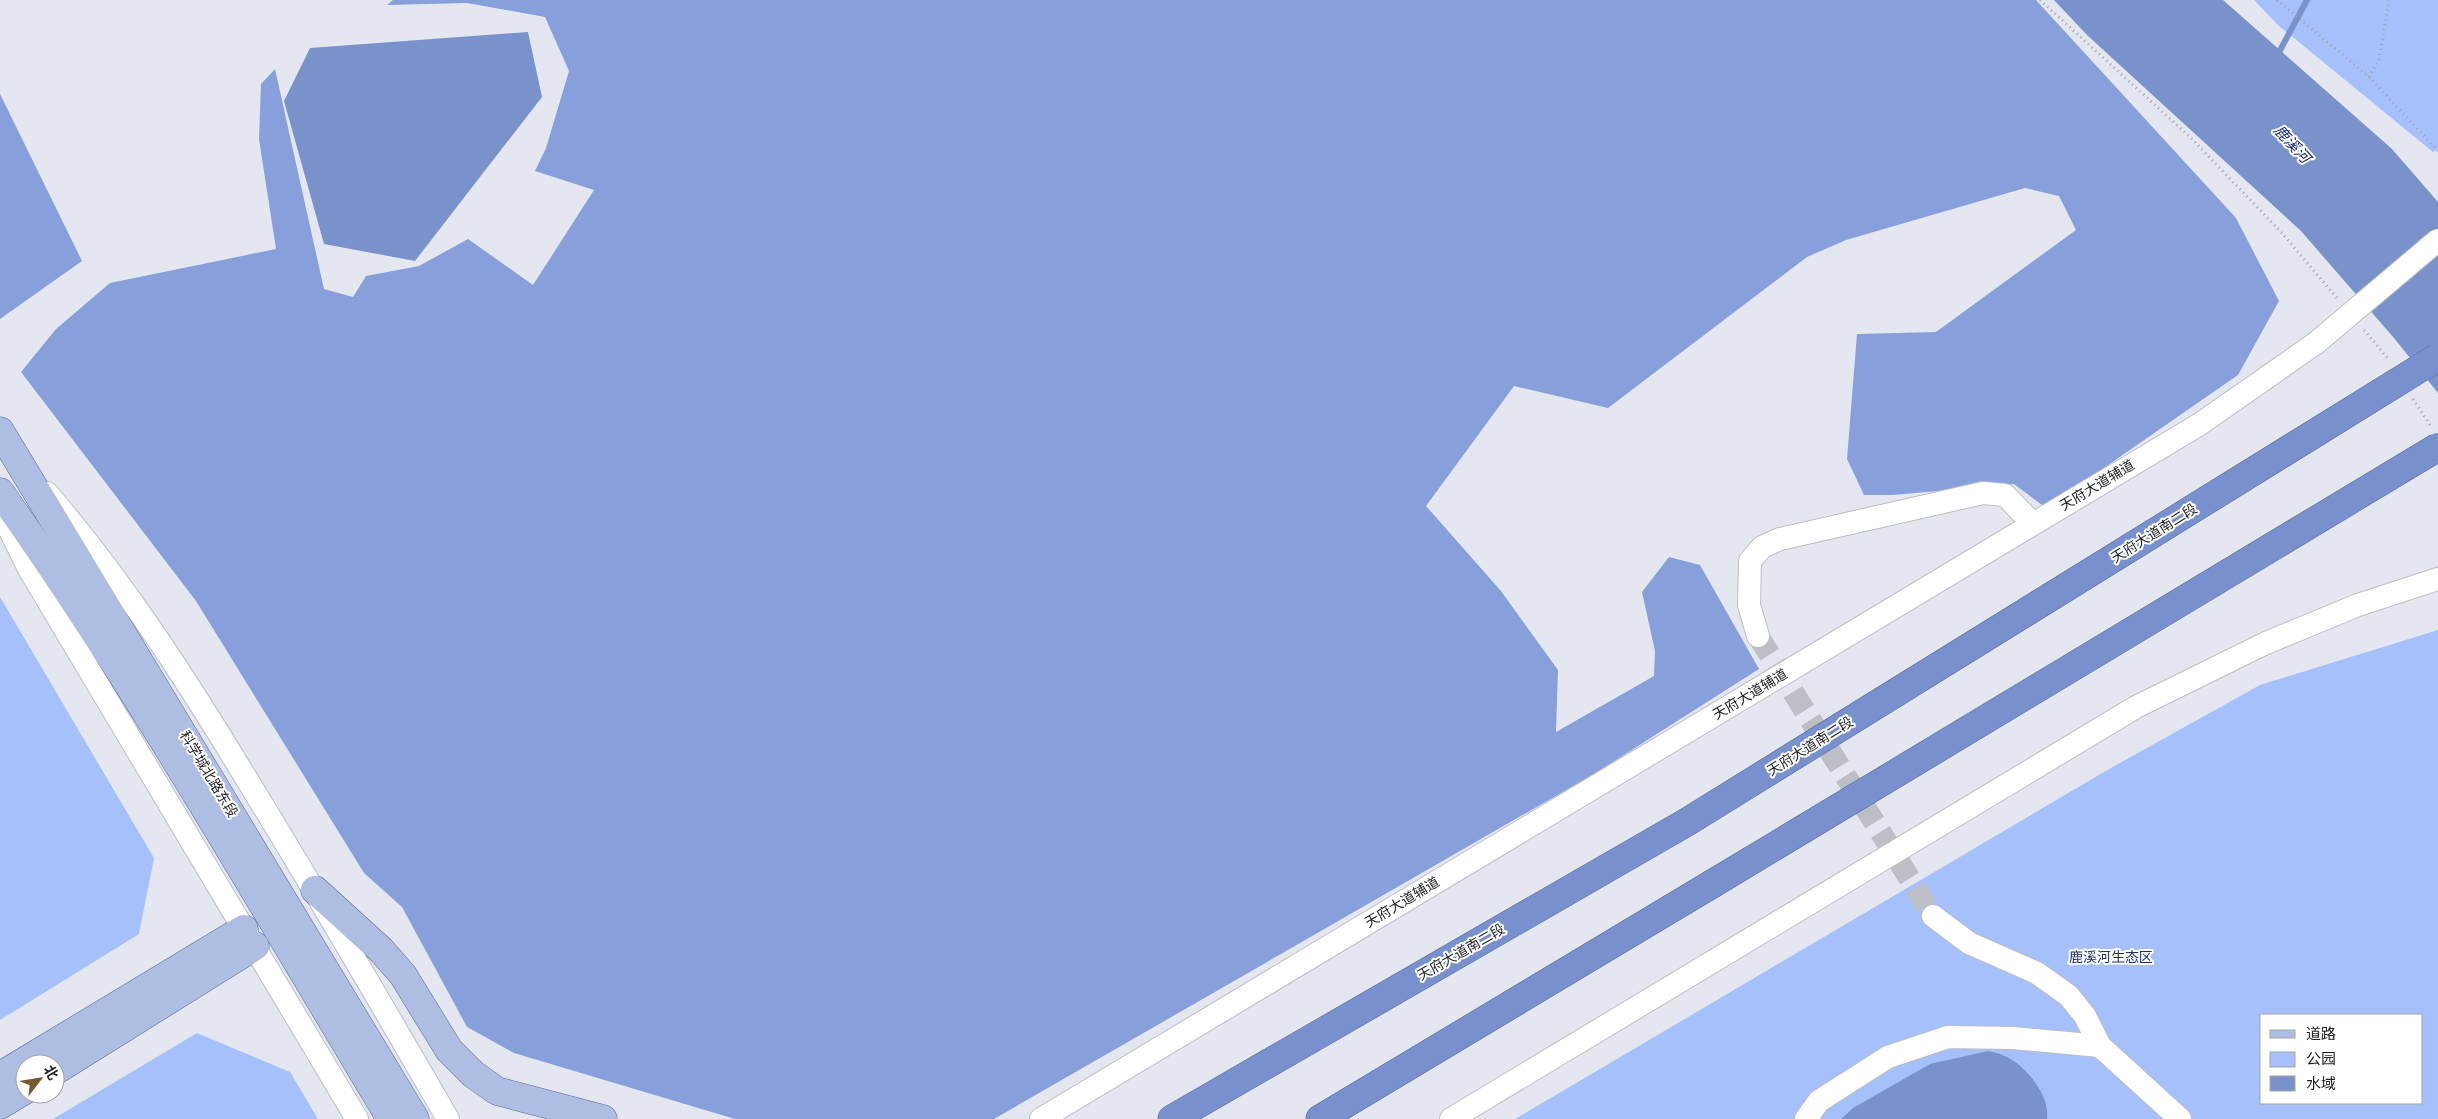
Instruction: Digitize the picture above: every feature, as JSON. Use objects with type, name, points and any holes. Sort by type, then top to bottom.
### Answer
[{"type":"highway","name":"天府大道南二段","points":[[1172,1119],[1687,822],[2438,357]]},
{"type":"highway","points":[[1320,1119],[1712,884],[2436,439]]},
{"type":"main road","name":"科学城北路东段","points":[[0,431],[416,1119]]},
{"type":"main road","name":"科学城北路东段","points":[[0,492],[42,551],[156,728],[391,1119]]},
{"type":"main road","points":[[315,890],[386,956],[403,975],[449,1050],[473,1074],[497,1091],[603,1119]]},
{"type":"main road","points":[[65,1064],[250,938]]},
{"type":"main road","points":[[0,1076],[250,938]]},
{"type":"main road","points":[[0,1105],[15,1096]]},
{"type":"street","name":"天府大道辅道","points":[[1041,1119],[2200,424],[2316,343],[2438,240]]},
{"type":"street","points":[[17,458],[74,523],[179,669],[315,890],[448,1119]]},
{"type":"street","points":[[1758,636],[1749,604],[1750,561],[1762,547],[1780,538],[1983,493],[2005,495],[2033,524]]},
{"type":"street","points":[[0,510],[29,569],[357,1119]]},
{"type":"street","points":[[1451,1119],[2136,708],[2266,643],[2358,605],[2438,579]]},
{"type":"street","points":[[1933,916],[1969,943],[2037,973],[2069,996],[2085,1016],[2100,1046],[2180,1119]]},
{"type":"street","points":[[1806,1119],[1820,1101],[1888,1057],[1948,1037],[2012,1038],[2100,1046]]},
{"type":"path","points":[[2040,0],[2190,137],[2281,232],[2339,300]]},
{"type":"path","points":[[2277,0],[2369,78],[2438,151]]},
{"type":"path","points":[[2369,78],[2378,60],[2389,0]]},
{"type":"path","points":[[2358,323],[2390,361]]},
{"type":"path","points":[[2409,392],[2436,439]]},
{"type":"green space","points":[[2254,0],[2438,0],[2438,149],[2433,152],[2278,25]]},
{"type":"green space","points":[[0,597],[154,858],[139,934],[0,1020]]},
{"type":"green space","name":"鹿溪河生态区","points":[[2438,630],[2438,1119],[1515,1119],[2109,769],[2260,685]]},
{"type":"green space","points":[[197,1033],[290,1072],[318,1119],[53,1119]]},
{"type":"shaded area","points":[[393,0],[2036,0],[2236,218],[2279,301],[2238,375],[2046,508],[2014,484],[1893,495],[1864,495],[1847,459],[1857,334],[1936,332],[2076,230],[2059,196],[2025,188],[1846,240],[1807,257],[1608,408],[1514,386],[1426,506],[1501,591],[1558,670],[1556,732],[1654,676],[1655,651],[1642,592],[1669,557],[1700,565],[1759,669],[1594,774],[994,1119],[735,1119],[514,1053],[467,1027],[402,907],[364,873],[196,601],[21,372],[56,329],[110,283],[276,249],[259,139],[261,84],[275,69],[324,289],[353,297],[366,276],[419,266],[468,239],[533,285],[594,190],[535,171],[546,148],[569,71],[545,17],[467,3],[387,5]]},
{"type":"shaded area","points":[[0,94],[82,261],[0,319]]},
{"type":"water","name":"鹿溪河","points":[[2054,0],[2223,0],[2392,149],[2438,202],[2438,393],[2394,338],[2301,231],[2087,35]]},
{"type":"water","points":[[528,32],[542,97],[415,261],[324,244],[284,101],[310,48]]},
{"type":"water","points":[[1988,1051],[1998,1053],[2015,1062],[2036,1083],[2045,1101],[2047,1119],[1841,1119],[1853,1108],[1930,1064]]},
{"type":"waterway","points":[[2277,56],[2307,0]]},
{"type":"tunnel","points":[[1758,636],[1933,916]]}]
